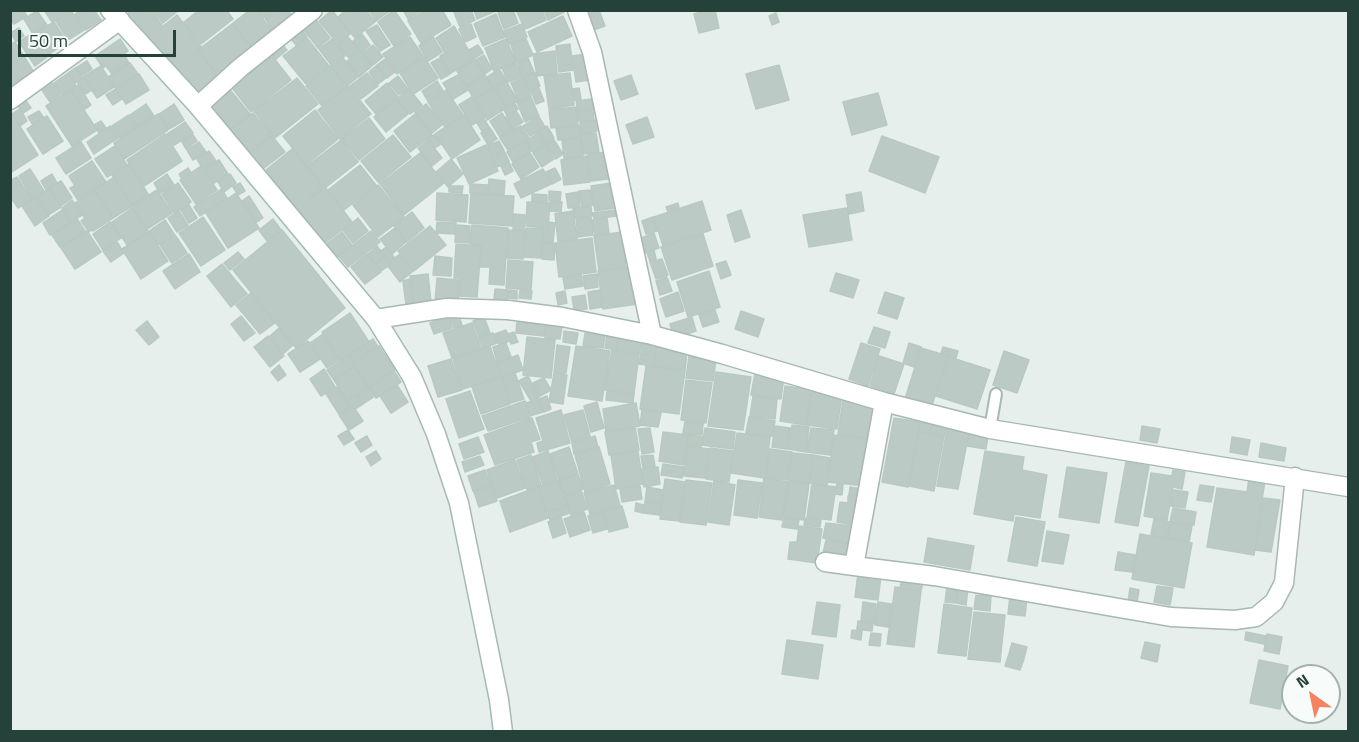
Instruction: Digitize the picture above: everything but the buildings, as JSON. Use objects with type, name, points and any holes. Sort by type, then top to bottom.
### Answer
[{"type":"street","points":[[198,106],[241,67],[313,10]]},
{"type":"street","points":[[577,10],[592,52],[652,336]]},
{"type":"street","points":[[10,100],[115,15],[198,106],[376,319],[412,377],[436,434],[459,503],[499,699],[503,732]]},
{"type":"street","points":[[376,319],[447,308],[508,310],[562,317],[723,354],[884,402],[990,429],[1348,487]]},
{"type":"street","points":[[854,566],[884,402]]},
{"type":"street","points":[[825,562],[934,576],[1171,617],[1235,620],[1256,617],[1274,602],[1284,583],[1295,477]]},
{"type":"lane","points":[[990,429],[996,394]]}]
